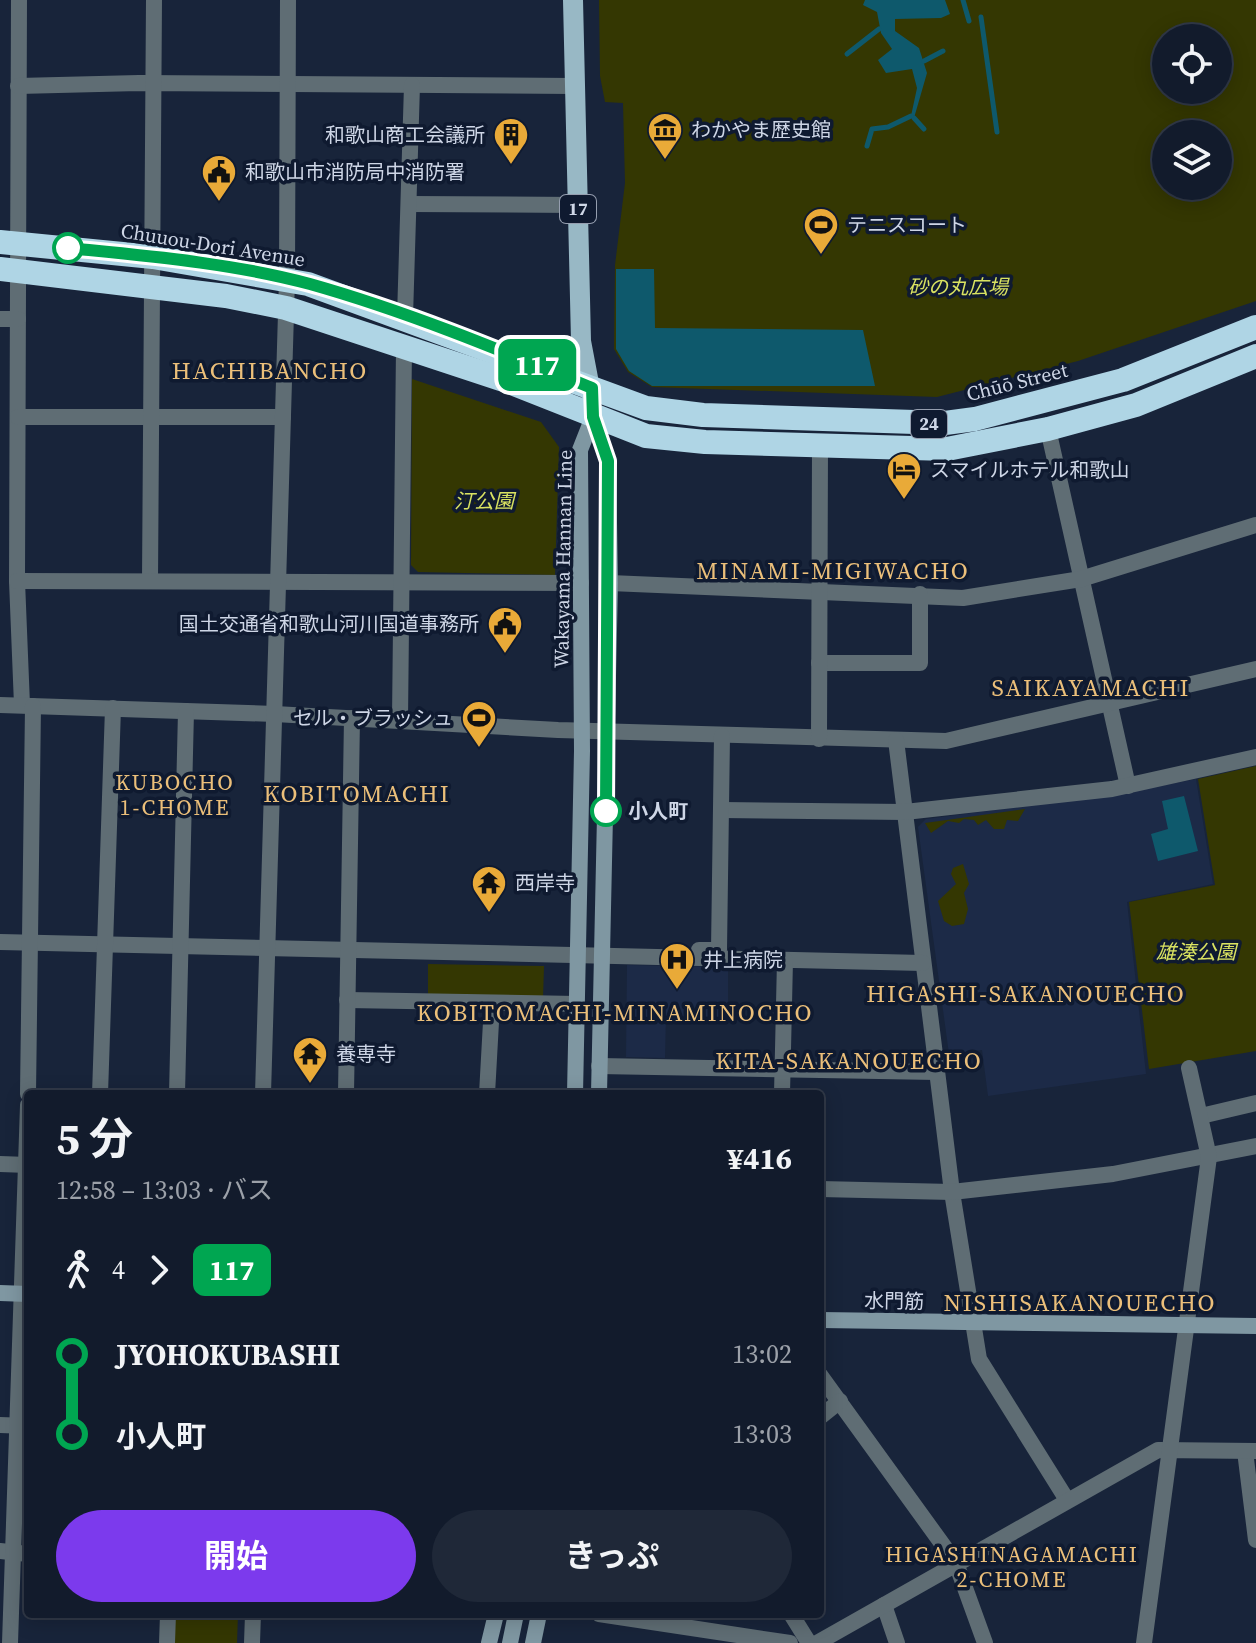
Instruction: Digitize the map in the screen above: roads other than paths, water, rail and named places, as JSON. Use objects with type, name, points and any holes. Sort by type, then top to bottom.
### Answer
[{"type":"highway","name":"Chuuou-Dori Avenue","points":[[10,242],[153,257],[287,279],[405,317],[592,388]]},
{"type":"highway","name":"24","points":[[10,270],[153,287],[286,308],[545,395],[646,436],[820,447],[947,449],[1048,429],[1136,405],[1256,356]]},
{"type":"highway","name":"Chūō Street","points":[[592,388],[646,408],[703,415],[945,423],[975,419],[1123,380],[1256,327]]},
{"type":"main road","name":"17","points":[[573,0],[581,341],[592,388],[593,417]]},
{"type":"main road","name":"Wakayama Hannan Line","points":[[575,1090],[583,731],[580,450],[593,417]]},
{"type":"main road","name":"Wakayama Hannan Line","points":[[593,417],[608,461],[610,583],[599,1090]]},
{"type":"main road","points":[[0,1293],[24,1294]]},
{"type":"main road","name":"水門筋","points":[[824,1320],[1256,1326]]},
{"type":"main road","points":[[489,1643],[495,1618]]},
{"type":"main road","points":[[510,1643],[515,1618]]},
{"type":"main road","points":[[533,1643],[538,1618]]},
{"type":"street","points":[[19,0],[18,190],[10,242],[10,270],[18,319],[17,581],[27,705],[28,1090]]},
{"type":"street","points":[[150,580],[154,0]]},
{"type":"street","points":[[263,1090],[287,279],[288,0]]},
{"type":"street","points":[[18,86],[154,83],[574,86]]},
{"type":"street","points":[[405,317],[412,85]]},
{"type":"street","points":[[0,190],[18,190]]},
{"type":"street","points":[[409,204],[577,205]]},
{"type":"street","points":[[0,319],[18,319]]},
{"type":"street","points":[[400,720],[404,347]]},
{"type":"street","points":[[18,417],[283,417]]},
{"type":"street","points":[[1048,429],[1128,786]]},
{"type":"street","points":[[819,739],[820,447]]},
{"type":"street","points":[[610,583],[963,598],[1081,579],[1256,525]]},
{"type":"street","points":[[17,581],[581,583]]},
{"type":"street","points":[[819,663],[920,663],[920,594]]},
{"type":"street","points":[[0,705],[275,714],[583,731],[946,741],[1256,669]]},
{"type":"street","points":[[100,1090],[113,708]]},
{"type":"street","points":[[177,1090],[186,711]]},
{"type":"street","points":[[346,1090],[352,718]]},
{"type":"street","points":[[660,957],[682,950],[719,950],[722,736]]},
{"type":"street","points":[[896,740],[952,1192],[979,1359],[1067,1500]]},
{"type":"street","points":[[722,810],[905,812],[1128,786],[1256,757]]},
{"type":"street","points":[[0,942],[923,963]]},
{"type":"street","points":[[782,1090],[785,960]]},
{"type":"street","points":[[347,1000],[577,1004]]},
{"type":"street","points":[[487,1090],[492,1004]]},
{"type":"street","points":[[599,1066],[937,1072]]},
{"type":"street","points":[[1144,1643],[1209,1157],[1189,1068]]},
{"type":"street","points":[[1201,1116],[1256,1103]]},
{"type":"street","points":[[824,1189],[952,1192],[1113,1174],[1256,1146]]},
{"type":"street","points":[[0,1164],[24,1165]]},
{"type":"street","points":[[10,1643],[15,1425],[24,1294]]},
{"type":"street","points":[[824,1380],[956,1563],[985,1643]]},
{"type":"street","points":[[824,1414],[840,1401]]},
{"type":"street","points":[[817,1643],[1158,1450],[1251,1451],[1256,1540]]},
{"type":"street","points":[[884,1605],[897,1643]]},
{"type":"street","points":[[167,1643],[168,1618]]},
{"type":"street","points":[[252,1643],[253,1618]]},
{"type":"street","points":[[625,1618],[790,1643]]},
{"type":"street","points":[[793,1618],[809,1643]]},
{"type":"waterway","points":[[963,0],[969,21]]},
{"type":"waterway","points":[[981,17],[997,132]]},
{"type":"waterway","points":[[847,54],[879,29]]},
{"type":"waterway","points":[[924,61],[943,51]]},
{"type":"waterway","points":[[867,146],[872,129],[888,127],[911,116]]},
{"type":"waterway","points":[[914,118],[924,129]]},
{"type":"place","name":"わかやま歴史館","points":[[665,161]]},
{"type":"place","name":"和歌山商工会議所","points":[[511,166]]},
{"type":"place","name":"和歌山市消防局中消防署","points":[[219,203]]},
{"type":"place","name":"テニスコート","points":[[821,256]]},
{"type":"place","name":"スマイルホテル和歌山","points":[[904,501]]},
{"type":"place","name":"国土交通省和歌山河川国道事務所","points":[[505,655]]},
{"type":"place","name":"セル・ブラッシュ","points":[[479,749]]},
{"type":"place","name":"小人町","points":[[606,811]]},
{"type":"place","name":"西岸寺","points":[[489,914]]},
{"type":"place","name":"井上病院","points":[[677,991]]},
{"type":"place","name":"養専寺","points":[[310,1085]]},
{"type":"district","name":"HACHIBANCHO","points":[[270,371]]},
{"type":"district","name":"MINAMI-MIGIWACHO","points":[[833,571]]},
{"type":"district","name":"SAIKAYAMACHI","points":[[1091,688]]},
{"type":"district","name":"KUBOCHO 1-CHOME","points":[[175,794]]},
{"type":"district","name":"KOBITOMACHI","points":[[357,794]]},
{"type":"district","name":"HIGASHI-SAKANOUECHO","points":[[1026,994]]},
{"type":"district","name":"KOBITOMACHI-MINAMINOCHO","points":[[615,1013]]},
{"type":"district","name":"KITA-SAKANOUECHO","points":[[849,1061]]},
{"type":"district","name":"NISHISAKANOUECHO","points":[[1080,1303]]},
{"type":"district","name":"HIGASHINAGAMACHI 2-CHOME","points":[[1012,1566]]},
{"type":"park label","name":"砂の丸広場","points":[[958,287]]},
{"type":"park label","name":"汀公園","points":[[484,501]]},
{"type":"park label","name":"雄湊公園","points":[[1196,952]]}]
